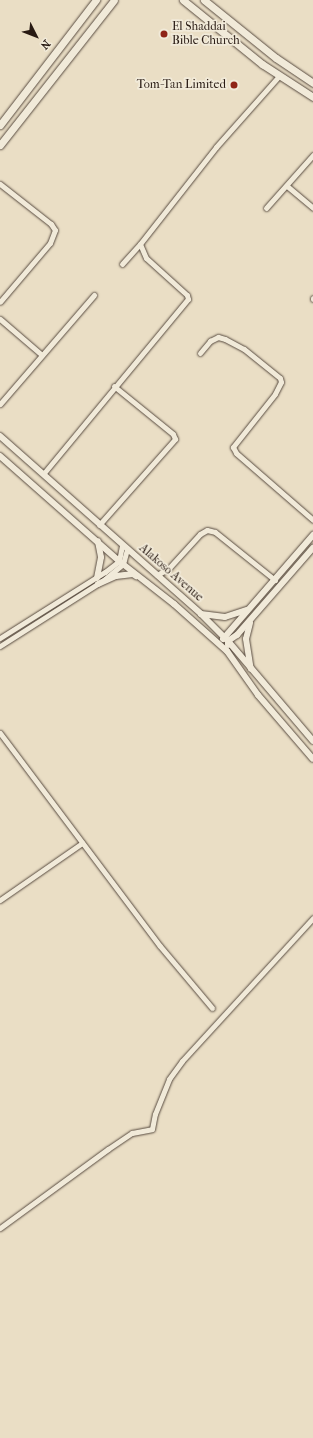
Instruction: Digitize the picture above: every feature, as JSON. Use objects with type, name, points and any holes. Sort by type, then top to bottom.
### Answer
[{"type":"main road","points":[[0,125],[96,0]]},
{"type":"main road","points":[[0,145],[114,0]]},
{"type":"main road","points":[[183,0],[279,76],[313,97]]},
{"type":"main road","points":[[204,0],[276,58],[313,82]]},
{"type":"street","points":[[122,264],[140,244],[216,147],[279,76]]},
{"type":"street","points":[[266,208],[313,155]]},
{"type":"street","points":[[0,184],[51,224],[55,230],[50,243],[0,302]]},
{"type":"street","points":[[287,186],[313,208]]},
{"type":"street","points":[[44,474],[114,386],[188,299],[187,295],[142,254],[140,244]]},
{"type":"street","points":[[0,404],[94,295]]},
{"type":"street","points":[[0,319],[42,355]]},
{"type":"street","points":[[200,353],[210,341],[218,337],[225,339],[244,349],[280,378],[275,394],[233,447],[236,453],[313,520]]},
{"type":"street","points":[[100,525],[175,439],[173,434],[114,386]]},
{"type":"street","name":"Alakoso Avenue","points":[[0,436],[201,614],[226,639],[313,741]]},
{"type":"street","name":"Alakoso Avenue","points":[[0,456],[98,541],[121,563],[152,586],[227,651],[263,701],[313,759]]},
{"type":"street","points":[[157,575],[169,568],[200,534],[207,530],[215,532],[275,580]]},
{"type":"street","points":[[221,646],[313,535]]},
{"type":"street","points":[[98,541],[101,557],[98,581]]},
{"type":"street","points":[[121,563],[122,545]]},
{"type":"street","points":[[226,639],[237,635],[313,548]]},
{"type":"street","points":[[0,646],[98,581],[121,563],[127,549]]},
{"type":"street","points":[[0,638],[98,581],[116,576],[133,574],[152,586]]},
{"type":"street","points":[[201,614],[231,616],[252,607]]},
{"type":"street","points":[[251,668],[246,639],[255,615]]},
{"type":"street","points":[[226,639],[227,651]]},
{"type":"street","points":[[0,733],[165,952],[212,1008]]},
{"type":"street","points":[[0,900],[82,843]]},
{"type":"street","points":[[0,1228],[132,1133],[152,1129],[155,1114],[169,1079],[182,1061],[313,918]]},
{"type":"place","name":"El Shaddai Bible Church","points":[[164,34]]},
{"type":"place","name":"Tom-Tan Limited","points":[[234,85]]}]
